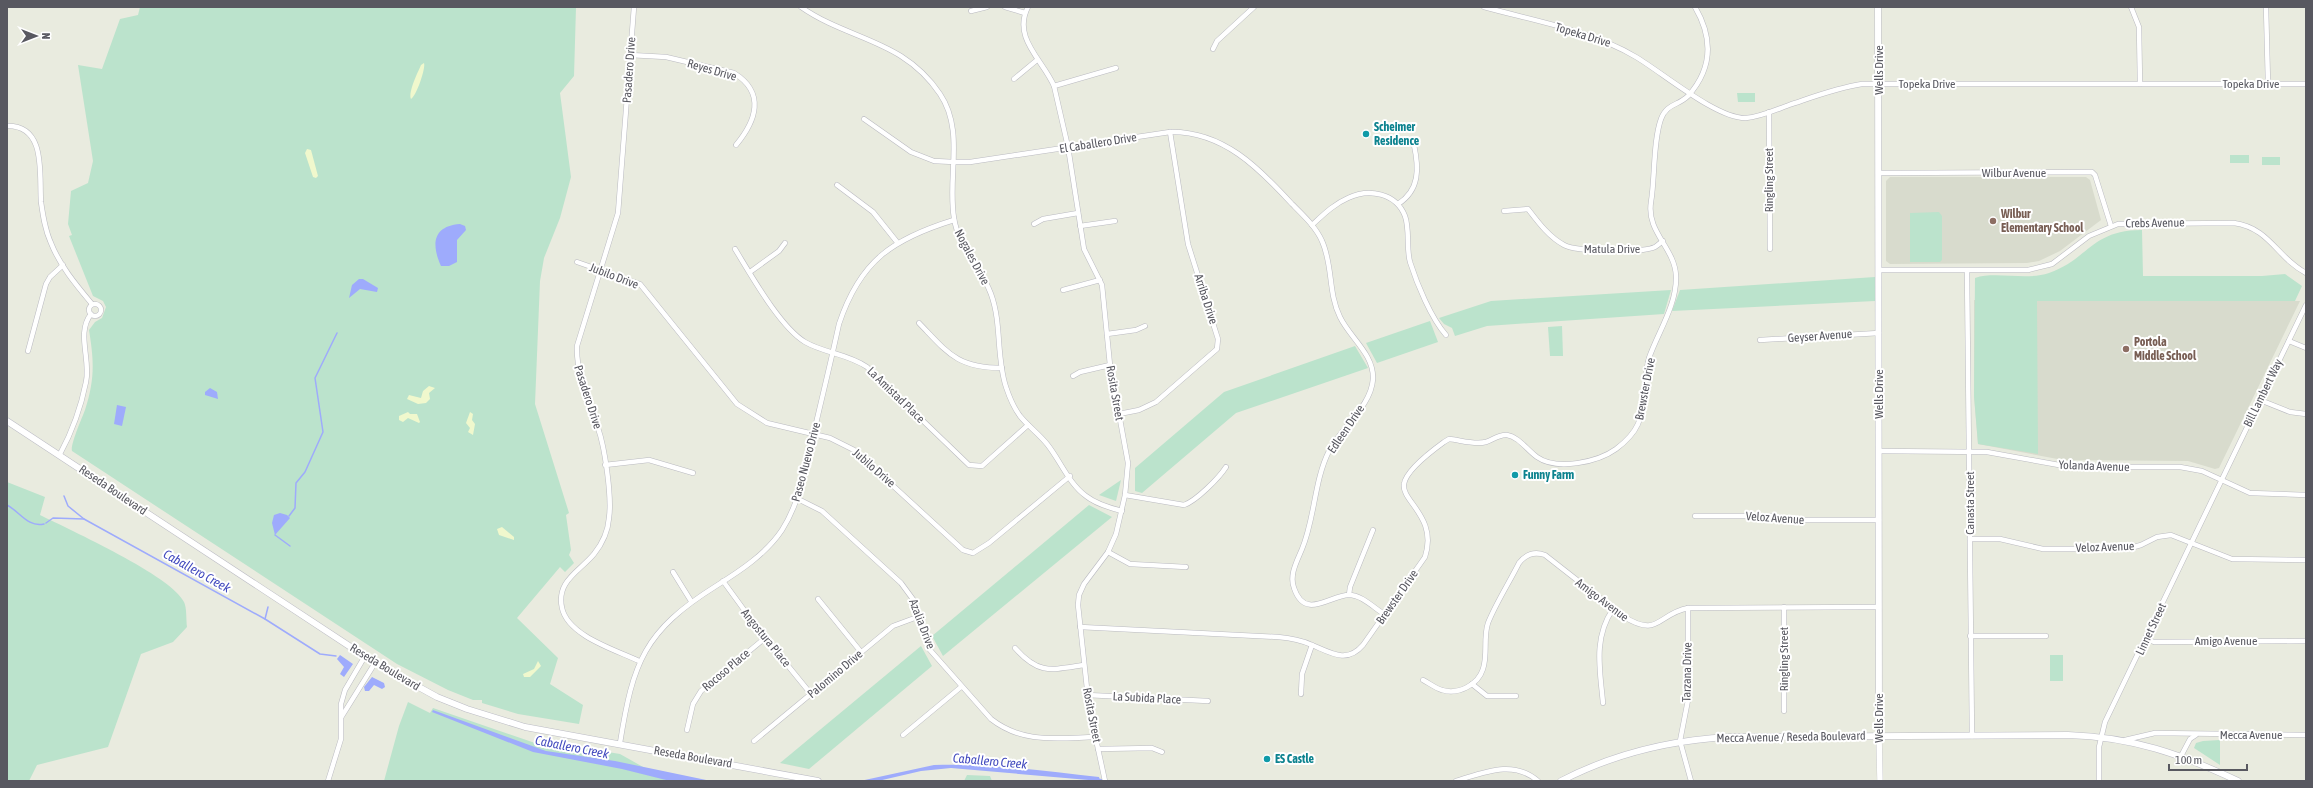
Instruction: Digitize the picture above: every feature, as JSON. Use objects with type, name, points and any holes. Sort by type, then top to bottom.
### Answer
[{"type":"main road","name":"Wells Drive","points":[[1878,7],[1880,173],[1879,736]]},
{"type":"main road","name":"Reseda Boulevard","points":[[7,421],[60,454],[375,663],[411,684],[467,709],[525,726],[818,781]]},
{"type":"main road","name":"Mecca Avenue / Reseda Boulevard","points":[[1561,781],[1617,756],[1680,741],[1730,737],[2100,737]]},
{"type":"main road","points":[[2100,737],[2125,740],[2181,756],[2238,781]]},
{"type":"street","name":"Pasadero Drive","points":[[634,7],[618,213],[579,333],[576,359],[598,429],[610,502],[606,531],[594,554],[569,577],[561,596],[562,608],[570,626],[577,631],[640,661]]},
{"type":"street","name":"Nogales Drive","points":[[802,7],[898,53],[914,63],[928,77],[941,96],[950,118],[954,143],[952,197],[954,220],[963,244],[986,283],[997,310],[1002,368],[1006,386],[1012,401],[1019,415],[1046,443],[1086,496],[1122,511]]},
{"type":"street","points":[[971,11],[987,7]]},
{"type":"street","points":[[1005,7],[1025,13]]},
{"type":"street","name":"Rosita Street","points":[[1028,7],[1025,13],[1024,35],[1036,60],[1047,72],[1054,86],[1068,147],[1086,256],[1100,280],[1110,366],[1128,463],[1125,496],[1116,534],[1108,552],[1084,584],[1079,595],[1080,627],[1087,695],[1105,779]]},
{"type":"street","points":[[1213,49],[1217,41],[1254,7]]},
{"type":"street","name":"Topeka Drive","points":[[1484,7],[1597,38],[1616,46],[1690,92],[1717,111],[1735,117],[1754,117],[1838,88],[1879,84],[2306,84]]},
{"type":"street","name":"Brewster Drive","points":[[1080,627],[1278,637],[1296,639],[1335,656],[1350,655],[1363,645],[1425,557],[1428,549],[1426,525],[1419,510],[1404,490],[1404,484],[1411,471],[1444,442],[1449,439],[1486,442],[1503,435],[1510,436],[1544,461],[1560,463],[1574,462],[1607,455],[1618,448],[1637,426],[1642,412],[1650,358],[1675,288],[1674,264],[1663,241],[1655,231],[1651,217],[1658,131],[1664,112],[1690,92],[1703,71],[1708,51],[1706,27],[1695,7]]},
{"type":"street","points":[[2131,7],[2139,27],[2140,84]]},
{"type":"street","points":[[2266,7],[2268,84]]},
{"type":"street","name":"Reyes Drive","points":[[630,55],[666,58],[734,73],[743,79],[751,89],[754,110],[749,127],[736,145]]},
{"type":"street","points":[[1014,79],[1036,60]]},
{"type":"street","points":[[1054,86],[1116,68]]},
{"type":"street","name":"Ringling Street","points":[[1769,112],[1770,249]]},
{"type":"street","name":"El Caballero Drive","points":[[864,119],[911,152],[934,161],[954,162],[970,162],[1170,132],[1193,133],[1218,142],[1237,152],[1259,169],[1312,225]]},
{"type":"street","points":[[7,126],[21,128],[36,143],[39,154],[41,201],[46,230],[63,265],[92,304]]},
{"type":"street","name":"Arriba Drive","points":[[1119,414],[1139,410],[1156,402],[1217,349],[1218,339],[1188,244],[1170,132]]},
{"type":"street","points":[[1398,204],[1410,194],[1416,183],[1418,172],[1414,145]]},
{"type":"street","name":"Wilbur Avenue","points":[[1880,173],[2092,172],[2095,175],[2111,226]]},
{"type":"street","points":[[837,185],[873,212],[897,242]]},
{"type":"street","points":[[1312,225],[1335,205],[1349,197],[1362,194],[1379,194],[1390,198],[1398,204],[1405,218],[1410,263],[1437,325],[1446,335]]},
{"type":"street","name":"Matula Drive","points":[[1504,211],[1528,209],[1553,238],[1564,245],[1576,248],[1599,250],[1648,249],[1663,241]]},
{"type":"street","points":[[1034,224],[1043,219],[1078,213]]},
{"type":"street","name":"Paseo Nuevo Drive","points":[[620,743],[629,696],[640,661],[650,642],[671,618],[691,601],[723,581],[769,547],[782,529],[798,499],[839,324],[847,302],[855,287],[867,270],[897,242],[919,232],[954,220]]},
{"type":"street","points":[[1080,226],[1115,221]]},
{"type":"street","name":"Crebs Avenue","points":[[1880,270],[1967,271],[2028,270],[2042,268],[2061,259],[2095,232],[2111,226],[2133,222],[2243,224],[2259,231],[2293,264],[2306,273]]},
{"type":"street","name":"Edleen Drive","points":[[1312,225],[1322,239],[1326,252],[1339,316],[1368,356],[1372,368],[1373,379],[1367,398],[1336,439],[1327,455],[1318,485],[1307,537],[1294,567],[1293,587],[1300,598],[1309,604],[1325,604],[1349,595]]},
{"type":"street","points":[[750,272],[779,251],[786,243]]},
{"type":"street","name":"La Amistad Place","points":[[735,249],[785,324],[796,335],[814,346],[860,362],[867,367],[971,466],[980,466],[984,464],[1028,425]]},
{"type":"street","name":"Jubilo Drive","points":[[577,262],[631,280],[648,291],[737,404],[768,423],[830,438],[854,450],[963,550],[973,553],[989,543],[1070,476]]},
{"type":"street","points":[[28,351],[46,284],[50,277],[63,265]]},
{"type":"street","name":"Canasta Street","points":[[1967,271],[1967,394],[1970,452],[1970,636],[1972,736]]},
{"type":"street","points":[[1063,290],[1100,280]]},
{"type":"street","points":[[91,314],[89,309],[92,304]]},
{"type":"street","points":[[91,314],[98,315],[101,309],[98,304],[92,304]]},
{"type":"street","name":"Bill Lambert Way","points":[[2221,481],[2306,306]]},
{"type":"street","points":[[60,454],[71,432],[86,383],[88,361],[84,331],[86,321],[91,314]]},
{"type":"street","points":[[919,322],[947,352],[963,363],[977,367],[1002,368]]},
{"type":"street","points":[[1107,334],[1136,330],[1145,326]]},
{"type":"street","name":"Geyser Avenue","points":[[1760,340],[1879,333]]},
{"type":"street","points":[[2289,341],[2306,348]]},
{"type":"street","points":[[1073,376],[1080,372],[1110,366]]},
{"type":"street","points":[[2260,400],[2290,412],[2306,414]]},
{"type":"street","name":"Yolanda Avenue","points":[[1879,451],[1970,452],[2000,454],[2070,467],[2191,469],[2250,493],[2306,495]]},
{"type":"street","points":[[605,465],[649,460],[693,473]]},
{"type":"street","points":[[1125,496],[1184,505],[1193,500],[1222,474],[1226,467]]},
{"type":"street","name":"Linnet Street","points":[[2099,781],[2100,737],[2105,722],[2221,481]]},
{"type":"street","name":"Azalia Drive","points":[[798,499],[822,511],[901,583],[915,602],[930,650],[961,687],[991,719],[1001,727],[1017,735],[1030,738],[1095,738]]},
{"type":"street","name":"Veloz Avenue","points":[[1695,516],[1771,516],[1800,520],[1879,520]]},
{"type":"street","points":[[1373,530],[1350,587],[1349,595],[1361,598],[1384,614]]},
{"type":"street","name":"Veloz Avenue","points":[[1970,539],[2000,539],[2043,549],[2131,548],[2164,535],[2177,536],[2218,555],[2232,559],[2306,560]]},
{"type":"street","points":[[1108,552],[1130,564],[1186,567]]},
{"type":"street","name":"Amigo Avenue","points":[[1472,684],[1483,669],[1486,635],[1489,623],[1519,563],[1529,554],[1535,553],[1545,555],[1613,609],[1635,624],[1644,626],[1654,626],[1678,611],[1688,608],[1879,607]]},
{"type":"street","points":[[673,572],[691,601]]},
{"type":"street","name":"Angostura Place","points":[[723,581],[765,638],[811,694]]},
{"type":"street","points":[[818,599],[861,652]]},
{"type":"street","name":"Ringling Street","points":[[1784,607],[1784,711]]},
{"type":"street","name":"Tarzana Drive","points":[[1688,608],[1688,700],[1680,741],[1691,781]]},
{"type":"street","points":[[1603,703],[1600,642],[1605,620],[1613,609]]},
{"type":"street","name":"Palomino Drive","points":[[754,741],[893,626],[908,619],[920,616]]},
{"type":"street","points":[[1970,636],[2046,636]]},
{"type":"street","name":"Rocoso Place","points":[[687,730],[693,704],[701,691],[765,638]]},
{"type":"street","name":"Amigo Avenue","points":[[2146,639],[2154,642],[2306,641]]},
{"type":"street","points":[[1301,694],[1302,674],[1312,645]]},
{"type":"street","points":[[1016,648],[1026,660],[1042,668],[1084,665]]},
{"type":"street","points":[[328,781],[341,739],[341,704],[345,690],[365,656]]},
{"type":"street","points":[[342,716],[375,663]]},
{"type":"street","points":[[1423,680],[1440,690],[1447,692],[1464,689],[1472,684],[1487,696],[1516,696]]},
{"type":"street","points":[[903,735],[961,687]]},
{"type":"street","name":"La Subida Place","points":[[1087,695],[1208,701]]},
{"type":"street","name":"Mecca Avenue","points":[[2125,740],[2155,733],[2306,736]]},
{"type":"street","points":[[2181,756],[2186,745],[2196,735]]},
{"type":"street","name":"Wells Drive","points":[[1879,736],[1880,781]]},
{"type":"street","points":[[1098,749],[1152,748],[1162,752]]},
{"type":"street","points":[[1456,781],[1506,768],[1526,773],[1538,781]]},
{"type":"shaded area","points":[[140,7],[576,7],[574,76],[560,93],[571,177],[560,218],[544,258],[540,281],[535,404],[569,513],[566,515],[571,550],[569,555],[574,563],[565,572],[560,567],[517,618],[558,658],[550,684],[583,705],[579,724],[518,714],[482,703],[482,700],[473,700],[448,690],[397,664],[72,451],[74,438],[85,410],[91,389],[93,361],[89,330],[95,322],[102,318],[106,307],[103,301],[93,296],[69,236],[72,235],[68,224],[71,191],[88,183],[93,161],[78,65],[102,69],[120,19],[138,15]]},
{"type":"shaded area","points":[[1737,93],[1755,93],[1755,102],[1738,102]]},
{"type":"shaded area","points":[[2230,155],[2249,155],[2249,163],[2230,163]]},
{"type":"shaded area","points":[[2262,157],[2280,157],[2280,165],[2262,165]]},
{"type":"shaded area","name":"Wilbur Elementary School","points":[[1890,177],[2086,177],[2090,180],[2101,220],[2060,251],[2039,261],[2027,263],[1890,264],[1886,261],[1886,181]]},
{"type":"shaded area","points":[[1939,212],[1942,216],[1942,260],[1940,262],[1910,262],[1910,213]]},
{"type":"shaded area","points":[[2142,230],[2143,276],[2262,276],[2285,274],[2302,286],[2295,301],[2037,301],[2038,454],[1978,444],[1974,396],[1975,278],[1992,275],[2031,276],[2049,273],[2062,267],[2101,240],[2125,231]]},
{"type":"shaded area","points":[[1875,277],[1875,301],[1672,311],[1680,290]]},
{"type":"shaded area","points":[[1671,290],[1664,314],[1487,326],[1455,336],[1452,328],[1444,324],[1439,318],[1491,301]]},
{"type":"shaded area","name":"Portola Middle School","points":[[1974,300],[2300,301],[2219,468],[2215,469],[2188,461],[2063,460],[1978,444],[1974,396]]},
{"type":"shaded area","points":[[1430,321],[1438,342],[1377,363],[1366,343]]},
{"type":"shaded area","points":[[1562,326],[1563,356],[1550,356],[1548,327]]},
{"type":"shaded area","points":[[1355,346],[1368,368],[1236,413],[1142,493],[1135,491],[1135,468],[1224,392]]},
{"type":"shaded area","points":[[1121,480],[1116,501],[1099,495]]},
{"type":"shaded area","points":[[7,482],[45,497],[40,515],[119,554],[161,580],[176,591],[184,602],[186,611],[187,627],[173,642],[141,654],[108,747],[37,765],[29,781],[7,781]]},
{"type":"shaded area","points":[[1089,505],[1112,517],[943,656],[932,636]]},
{"type":"shaded area","points":[[921,646],[932,666],[809,769],[780,763]]},
{"type":"shaded area","points":[[2050,655],[2063,655],[2063,681],[2050,681]]},
{"type":"shaded area","points":[[408,702],[430,713],[433,708],[535,743],[559,748],[578,747],[620,754],[668,781],[384,781],[399,726]]},
{"type":"shaded area","points":[[2220,740],[2220,765],[2194,748],[2196,743]]},
{"type":"shaded area","points":[[967,775],[990,776],[992,781],[964,781]]},
{"type":"sand","points":[[424,63],[424,70],[420,82],[411,99],[410,96],[414,82],[421,65]]},
{"type":"sand","points":[[307,149],[311,150],[318,176],[316,178],[313,177],[305,153]]},
{"type":"sand","points":[[429,386],[435,388],[429,393],[430,399],[426,403],[418,404],[407,399],[409,395],[421,398],[423,391]]},
{"type":"sand","points":[[408,412],[410,414],[417,414],[420,422],[419,423],[408,418],[403,422],[399,420],[399,416]]},
{"type":"sand","points":[[470,412],[473,414],[472,420],[475,424],[473,435],[468,432],[470,428],[466,423]]},
{"type":"sand","points":[[502,527],[514,537],[514,540],[499,535],[497,529]]},
{"type":"sand","points":[[538,661],[541,666],[530,677],[524,677],[523,674],[534,669]]},
{"type":"water","points":[[460,224],[465,226],[466,230],[457,240],[457,262],[449,266],[441,266],[435,244],[439,232],[451,225]]},
{"type":"water","points":[[359,279],[363,279],[378,288],[377,292],[360,289],[349,298],[352,285]]},
{"type":"water","points":[[210,388],[217,392],[218,399],[205,395],[205,392]]},
{"type":"water","points":[[117,405],[126,407],[122,426],[114,424]]},
{"type":"water","points":[[280,513],[287,515],[290,518],[275,535],[272,523],[274,515]]},
{"type":"water","points":[[340,655],[353,664],[344,677],[340,674],[344,667],[337,659]]},
{"type":"water","points":[[372,677],[384,683],[385,687],[382,689],[374,685],[369,691],[365,691],[364,687]]},
{"type":"water","points":[[433,710],[546,751],[615,761],[711,781],[670,781],[622,769],[533,752],[432,712]]},
{"type":"water","points":[[934,765],[975,765],[1017,768],[1099,777],[1100,781],[951,768],[921,771],[878,781],[860,781]]},
{"type":"waterway","points":[[289,516],[295,508],[296,483],[305,472],[323,432],[315,378],[337,333]]},
{"type":"waterway","points":[[64,496],[68,506],[84,519]]},
{"type":"waterway","name":"Caballero Creek","points":[[7,505],[33,524],[44,524]]},
{"type":"waterway","name":"Caballero Creek","points":[[46,523],[53,518],[84,519],[265,619],[320,654],[336,656]]},
{"type":"waterway","points":[[275,535],[290,546]]},
{"type":"waterway","points":[[265,619],[268,607]]},
{"type":"waterway","name":"Caballero Creek","points":[[1097,779],[1109,781]]},
{"type":"place","name":"Scheimer Residence","points":[[1366,134]]},
{"type":"place","name":"Wilbur Elementary School","points":[[1993,221]]},
{"type":"place","name":"Portola Middle School","points":[[2126,349]]},
{"type":"place","name":"Funny Farm","points":[[1515,475]]},
{"type":"place","name":"ES Castle","points":[[1267,759]]}]
